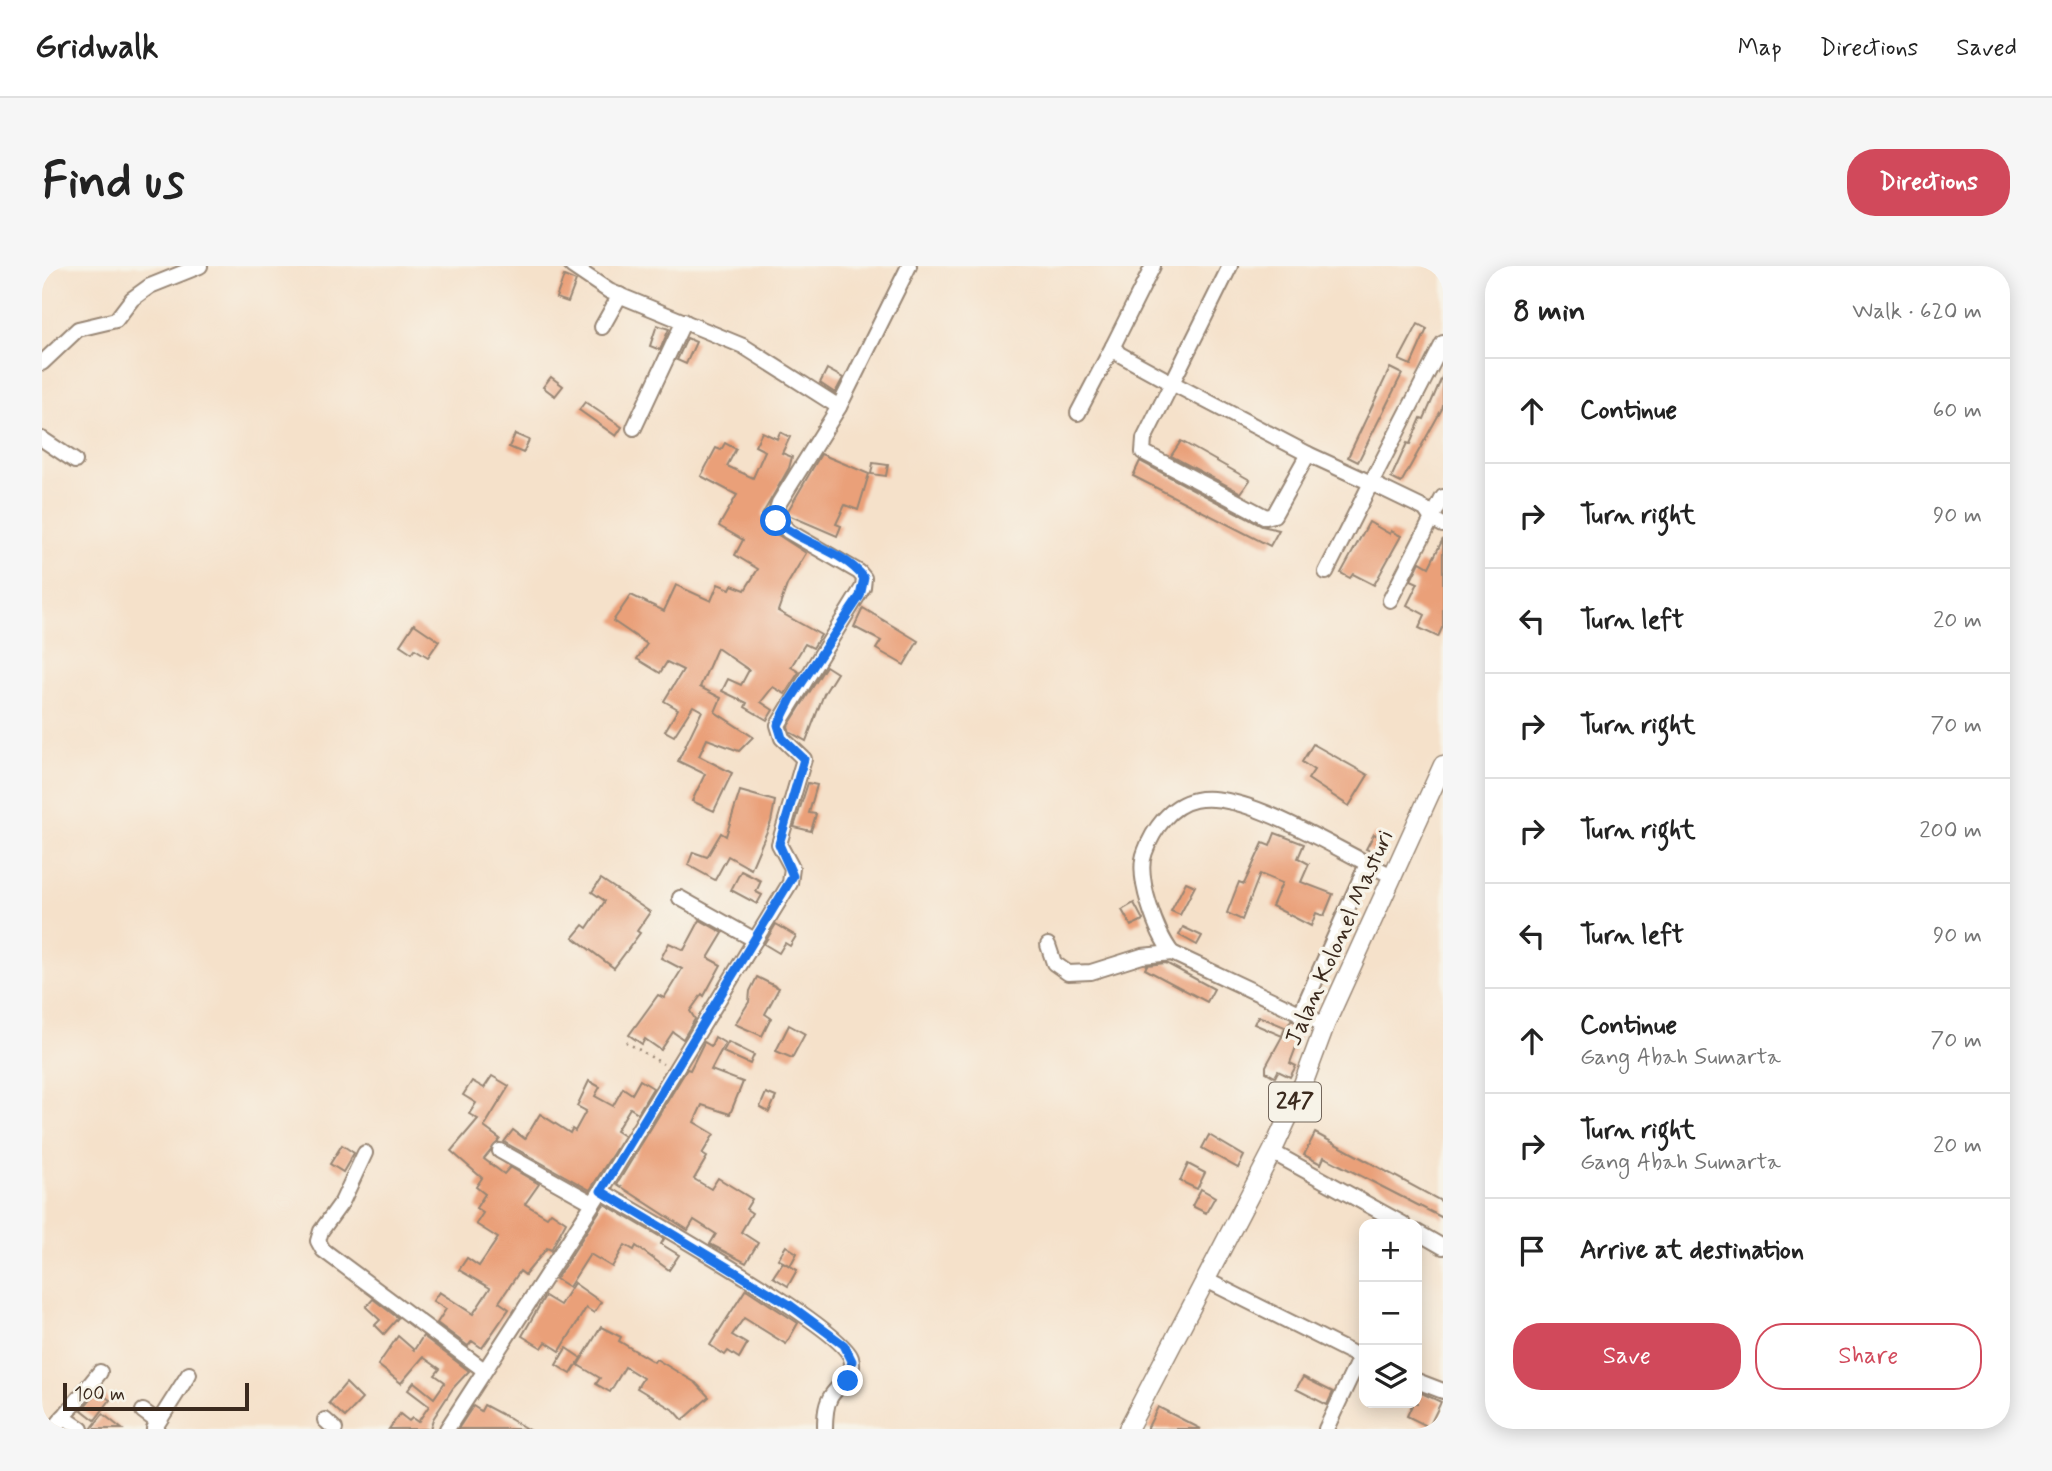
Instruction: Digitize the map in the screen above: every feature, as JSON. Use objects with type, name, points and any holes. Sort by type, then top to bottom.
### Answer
[{"type":"main road","name":"Jalan Kolonel Masturi","points":[[1128,1429],[1272,1152],[1302,1087],[1325,1026],[1443,765]]},
{"type":"street","points":[[42,363],[69,334],[87,326],[116,320],[132,299],[150,286],[200,266]]},
{"type":"street","points":[[572,266],[592,282],[743,346],[839,407]]},
{"type":"street","points":[[447,1429],[597,1197],[793,876],[779,844],[804,759],[782,738],[778,725],[863,587],[864,578],[859,572],[788,531],[775,516],[779,503],[839,407],[909,266]]},
{"type":"street","points":[[1078,413],[1153,266]]},
{"type":"street","points":[[1230,266],[1142,447],[1146,456],[1270,518],[1308,454]]},
{"type":"street","points":[[602,327],[620,295]]},
{"type":"street","points":[[634,428],[684,321]]},
{"type":"street","points":[[1326,572],[1443,343]]},
{"type":"street","points":[[1113,346],[1119,354],[1308,454],[1437,511],[1390,600]]},
{"type":"street","points":[[42,439],[75,461]]},
{"type":"street","points":[[1325,1026],[1172,953],[1165,944],[1146,892],[1143,855],[1163,821],[1177,808],[1193,800],[1210,799],[1246,806],[1308,833],[1393,876]]},
{"type":"street","points":[[1300,1015],[1367,864]]},
{"type":"street","points":[[680,898],[755,940]]},
{"type":"street","points":[[1048,945],[1054,963],[1068,973],[1091,972],[1142,956],[1172,953]]},
{"type":"street","points":[[500,1152],[597,1197],[743,1276],[844,1345],[850,1356],[851,1373],[848,1381],[830,1397],[825,1429]]},
{"type":"street","points":[[1272,1152],[1394,1219]]},
{"type":"street","points":[[365,1153],[342,1202],[321,1231],[318,1241],[323,1250],[484,1370]]},
{"type":"street","points":[[1422,1235],[1443,1247]]},
{"type":"street","points":[[1206,1280],[1359,1356]]},
{"type":"street","points":[[1326,1429],[1359,1364]]},
{"type":"street","points":[[81,1429],[58,1423],[100,1372]]},
{"type":"street","points":[[143,1411],[156,1425],[189,1374]]},
{"type":"street","points":[[1422,1383],[1443,1391]]},
{"type":"path","points":[[626,1042],[675,1071]]},
{"type":"building","points":[[564,276],[576,281],[568,302],[556,298]]},
{"type":"building","points":[[1418,324],[1427,329],[1411,365],[1399,360]]},
{"type":"building","points":[[657,325],[669,329],[660,350],[650,346]]},
{"type":"building","points":[[687,338],[696,342],[686,364],[677,360]]},
{"type":"building","points":[[1390,368],[1402,374],[1358,462],[1348,457]]},
{"type":"building","points":[[827,369],[843,378],[835,393],[820,383]]},
{"type":"building","points":[[1443,375],[1443,407],[1401,483],[1391,478],[1407,443],[1410,444],[1421,418],[1424,419]]},
{"type":"building","points":[[551,377],[563,386],[555,396],[543,387]]},
{"type":"building","points":[[585,402],[622,427],[616,436],[579,410]]},
{"type":"building","points":[[762,432],[777,439],[780,432],[790,437],[782,453],[792,457],[789,468],[762,515],[773,528],[772,531],[806,553],[787,585],[778,611],[821,635],[813,648],[805,644],[791,667],[799,672],[785,694],[773,687],[761,702],[773,710],[767,720],[745,707],[747,703],[722,691],[728,679],[741,685],[749,670],[717,648],[700,687],[721,698],[715,712],[753,737],[739,751],[707,739],[699,756],[732,773],[714,811],[692,801],[705,774],[678,761],[702,711],[693,706],[674,736],[665,731],[678,709],[664,701],[683,670],[667,662],[660,673],[637,659],[647,644],[613,621],[631,595],[664,611],[676,585],[711,601],[718,584],[730,589],[732,585],[745,590],[758,569],[735,555],[743,540],[719,526],[737,495],[701,476],[716,448],[721,450],[725,443],[736,449],[727,466],[753,478],[765,451],[755,446]]},
{"type":"building","points":[[515,434],[529,440],[523,453],[509,447]]},
{"type":"building","points":[[1181,441],[1250,480],[1241,493],[1171,456]]},
{"type":"building","points":[[821,454],[869,474],[858,510],[845,505],[836,524],[841,526],[837,536],[786,514]]},
{"type":"building","points":[[1140,461],[1262,526],[1279,530],[1270,546],[1133,476]]},
{"type":"building","points":[[873,463],[888,465],[886,476],[871,474]]},
{"type":"building","points":[[1369,522],[1390,534],[1391,531],[1401,536],[1374,585],[1353,574],[1350,578],[1341,573]]},
{"type":"building","points":[[1443,539],[1443,626],[1438,637],[1419,628],[1425,615],[1407,605],[1418,583],[1411,580],[1420,562],[1429,567]]},
{"type":"building","points":[[863,608],[918,641],[904,665],[876,649],[881,641],[854,627]]},
{"type":"building","points":[[414,624],[439,641],[428,657],[415,649],[412,653],[400,645]]},
{"type":"building","points":[[826,666],[837,673],[824,694],[806,741],[790,732],[788,726]]},
{"type":"building","points":[[1313,744],[1368,775],[1349,806],[1308,779],[1314,770],[1302,762]]},
{"type":"building","points":[[808,783],[817,785],[809,813],[816,814],[811,831],[794,827]]},
{"type":"building","points":[[740,791],[775,801],[771,822],[751,869],[728,856],[715,880],[688,865],[693,852],[707,857],[721,833],[726,836]]},
{"type":"building","points":[[1275,833],[1304,844],[1298,858],[1309,864],[1301,882],[1333,894],[1324,916],[1316,913],[1311,926],[1272,906],[1282,883],[1260,874],[1242,920],[1227,913],[1239,882],[1244,884],[1263,843],[1270,846]]},
{"type":"building","points":[[1374,834],[1384,839],[1377,854],[1366,849]]},
{"type":"building","points":[[741,871],[761,881],[756,892],[762,895],[757,904],[731,890]]},
{"type":"building","points":[[601,879],[650,912],[637,931],[640,933],[614,968],[573,937],[583,925],[587,928],[605,901],[592,892]]},
{"type":"building","points":[[1186,882],[1195,886],[1180,915],[1171,911]]},
{"type":"building","points":[[1134,903],[1143,920],[1131,926],[1122,910]]},
{"type":"building","points":[[700,920],[723,933],[708,958],[721,965],[704,996],[702,994],[690,1011],[695,1019],[683,1039],[673,1032],[661,1050],[645,1039],[642,1044],[629,1035],[658,995],[664,998],[682,969],[661,958],[669,943],[684,950]]},
{"type":"building","points":[[776,924],[796,936],[790,946],[785,943],[779,953],[764,944]]},
{"type":"building","points":[[1183,927],[1202,936],[1197,945],[1179,935]]},
{"type":"building","points":[[1166,963],[1214,989],[1207,1002],[1145,969],[1147,965]]},
{"type":"building","points":[[757,977],[779,988],[765,1014],[771,1018],[762,1036],[735,1024],[749,1002],[750,991]]},
{"type":"building","points":[[1258,1016],[1285,1027],[1282,1036],[1254,1024]]},
{"type":"building","points":[[1291,1020],[1304,1026],[1290,1063],[1296,1066],[1290,1077],[1278,1071],[1275,1077],[1266,1072],[1266,1066]]},
{"type":"building","points":[[789,1025],[805,1034],[792,1058],[776,1051]]},
{"type":"building","points":[[715,1037],[725,1043],[711,1070],[743,1082],[730,1114],[702,1105],[694,1122],[714,1134],[702,1154],[707,1157],[694,1179],[711,1189],[718,1178],[752,1199],[746,1209],[752,1213],[741,1232],[758,1243],[746,1263],[710,1244],[716,1234],[694,1220],[688,1230],[617,1184],[687,1069],[690,1070],[704,1042],[711,1046]]},
{"type":"building","points":[[728,1042],[754,1055],[750,1064],[723,1052]]},
{"type":"building","points":[[492,1076],[509,1086],[484,1127],[500,1139],[484,1159],[504,1174],[510,1167],[539,1184],[525,1204],[547,1217],[551,1212],[566,1222],[551,1250],[547,1248],[525,1275],[520,1271],[499,1302],[509,1309],[482,1348],[472,1341],[468,1346],[437,1323],[446,1309],[433,1301],[439,1292],[473,1314],[490,1288],[459,1270],[467,1258],[479,1266],[498,1238],[476,1224],[483,1213],[476,1208],[485,1194],[476,1187],[482,1178],[451,1151],[478,1119],[469,1114],[476,1103],[463,1095],[472,1081],[484,1088]]},
{"type":"building","points":[[640,1080],[653,1088],[638,1113],[630,1108],[616,1131],[624,1136],[590,1190],[504,1142],[513,1130],[525,1139],[540,1114],[570,1133],[572,1129],[575,1131],[586,1111],[577,1106],[589,1081],[600,1087],[595,1096],[613,1106],[623,1088],[632,1094]]},
{"type":"building","points":[[766,1093],[776,1097],[769,1112],[760,1107]]},
{"type":"building","points":[[1315,1133],[1443,1202],[1443,1218],[1324,1157],[1321,1164],[1304,1155]]},
{"type":"building","points":[[1209,1135],[1244,1156],[1238,1168],[1202,1148]]},
{"type":"building","points":[[342,1145],[354,1153],[343,1172],[330,1164]]},
{"type":"building","points":[[1188,1164],[1205,1173],[1197,1189],[1180,1181]]},
{"type":"building","points":[[1201,1189],[1215,1197],[1206,1213],[1192,1206]]},
{"type":"building","points":[[604,1204],[664,1239],[661,1244],[679,1255],[669,1270],[636,1246],[634,1250],[625,1245],[612,1267],[590,1254],[569,1287],[556,1279]]},
{"type":"building","points":[[786,1246],[797,1253],[790,1266],[778,1259]]},
{"type":"building","points":[[783,1262],[797,1270],[788,1286],[773,1277]]},
{"type":"building","points":[[574,1283],[601,1302],[594,1313],[586,1308],[560,1351],[546,1342],[542,1348],[522,1336],[545,1296],[560,1305]]},
{"type":"building","points":[[746,1289],[798,1323],[786,1344],[744,1318],[732,1335],[747,1344],[739,1358],[728,1351],[725,1355],[710,1345]]},
{"type":"building","points":[[373,1299],[398,1318],[384,1334],[375,1325],[380,1320],[366,1307]]},
{"type":"building","points":[[601,1327],[621,1337],[619,1341],[654,1362],[656,1359],[696,1383],[709,1397],[683,1420],[675,1411],[637,1388],[643,1378],[625,1367],[610,1392],[596,1384],[600,1378],[578,1365]]},
{"type":"building","points":[[398,1336],[414,1350],[423,1336],[469,1371],[453,1388],[433,1419],[430,1429],[389,1429],[400,1414],[409,1421],[412,1418],[418,1422],[429,1406],[408,1390],[414,1382],[434,1398],[445,1382],[435,1375],[440,1369],[423,1357],[401,1383],[378,1365]]},
{"type":"building","points":[[566,1348],[581,1358],[571,1374],[556,1365]]},
{"type":"building","points":[[1303,1377],[1333,1392],[1327,1405],[1296,1389]]},
{"type":"building","points":[[346,1383],[362,1399],[345,1417],[329,1403]]},
{"type":"building","points":[[97,1391],[110,1400],[95,1420],[82,1410]]},
{"type":"building","points":[[1422,1393],[1441,1402],[1429,1427],[1407,1416],[1411,1408],[1422,1408]]},
{"type":"building","points":[[484,1405],[527,1429],[458,1429],[473,1406],[481,1411]]},
{"type":"building","points":[[1158,1407],[1164,1410],[1201,1429],[1147,1429]]},
{"type":"building","points":[[103,1414],[122,1429],[91,1429]]},
{"type":"route","points":[[776,521],[788,531],[842,560],[864,578],[860,596],[791,699],[778,725],[782,738],[802,754],[804,759],[804,767],[779,844],[793,876],[601,1191],[790,1305],[844,1345],[852,1361],[848,1381]]}]
